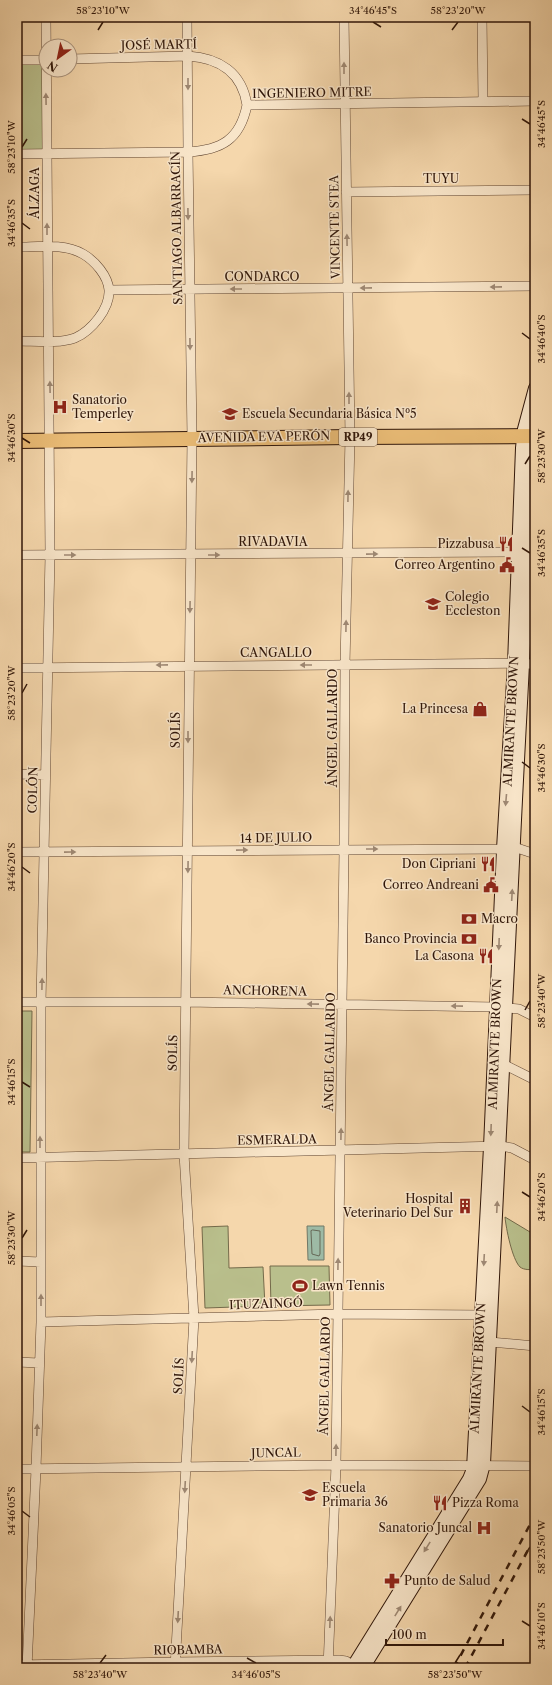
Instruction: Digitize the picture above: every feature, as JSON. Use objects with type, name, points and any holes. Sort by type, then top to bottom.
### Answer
[{"type":"main road","name":"ALMIRANTE BROWN","points":[[478,1464],[496,1146],[508,848],[524,664],[523,552],[535,388]]},
{"type":"main road","name":"AVENIDA EVA PERÓN","points":[[17,441],[531,433]]},
{"type":"main road","name":"ALMIRANTE BROWN","points":[[523,552],[533,492],[531,433]]},
{"type":"main road","name":"ALMIRANTE BROWN","points":[[496,1146],[503,1064],[501,1007]]},
{"type":"main road","name":"ALMIRANTE BROWN","points":[[357,1667],[478,1464],[490,1342],[486,1315]]},
{"type":"street","name":"ÁLZAGA","points":[[46,17],[46,38]]},
{"type":"street","name":"SANTIAGO ALBARRACÍN","points":[[187,17],[189,290],[192,438]]},
{"type":"street","name":"VINCENTE STEA","points":[[344,17],[344,104],[350,436]]},
{"type":"street","points":[[482,17],[483,101]]},
{"type":"street","name":"JOSÉ MARTÍ","points":[[78,59],[188,56],[206,57],[223,65],[231,72],[244,90],[247,105]]},
{"type":"street","points":[[17,60],[38,60]]},
{"type":"street","name":"ÁLZAGA","points":[[46,78],[50,440]]},
{"type":"street","name":"INGENIERO MITRE","points":[[17,154],[188,152],[212,149],[227,142],[246,113],[247,105],[535,101]]},
{"type":"street","name":"TUYU","points":[[346,192],[535,190]]},
{"type":"street","points":[[17,247],[72,249],[83,253],[91,259],[103,274],[109,290],[102,312],[91,328],[83,334],[68,340],[17,342]]},
{"type":"street","name":"CONDARCO","points":[[109,290],[535,286]]},
{"type":"street","name":"ÁNGEL GALLARDO","points":[[329,1664],[336,1465],[345,665],[350,436]]},
{"type":"street","name":"SOLÍS","points":[[175,1665],[194,1318],[184,1154],[188,851],[188,665],[192,438]]},
{"type":"street","name":"COLÓN","points":[[27,1667],[36,1469],[40,1322],[41,1002],[50,555],[50,440]]},
{"type":"street","name":"RIVADAVIA","points":[[17,555],[523,552]]},
{"type":"street","name":"CANGALLO","points":[[17,668],[188,665],[524,664]]},
{"type":"street","points":[[17,774],[45,775]]},
{"type":"street","name":"14 DE JULIO","points":[[17,852],[43,853],[508,848],[535,854]]},
{"type":"street","name":"ANCHORENA","points":[[17,1002],[186,1002],[501,1007],[519,1009],[535,1017]]},
{"type":"street","points":[[503,1064],[535,1080]]},
{"type":"street","name":"ESMERALDA","points":[[17,1158],[496,1146],[512,1148],[535,1160]]},
{"type":"street","points":[[17,1261],[41,1262]]},
{"type":"street","name":"ITUZAINGÓ","points":[[40,1322],[338,1314],[486,1315]]},
{"type":"street","points":[[490,1342],[535,1346]]},
{"type":"street","points":[[17,1362],[39,1363]]},
{"type":"street","name":"JUNCAL","points":[[17,1469],[478,1464],[535,1466]]},
{"type":"street","name":"RIOBAMBA","points":[[17,1665],[27,1667],[329,1664],[346,1661],[357,1667]]},
{"type":"green space","points":[[17,60],[38,60],[38,78],[46,78],[47,153],[17,154]]},
{"type":"green space","points":[[17,1011],[32,1011],[30,1152],[17,1152]]},
{"type":"green space","points":[[505,1217],[535,1235],[535,1269],[523,1269],[517,1263],[510,1243]]},
{"type":"green space","points":[[228,1226],[229,1268],[263,1267],[265,1306],[205,1308],[202,1227]]},
{"type":"green space","name":"Lawn Tennis","points":[[270,1266],[329,1266],[330,1305],[271,1306]]},
{"type":"water","points":[[307,1226],[324,1226],[324,1260],[308,1260]]},
{"type":"railway","points":[[454,1668],[535,1515]]},
{"type":"railway","points":[[465,1668],[535,1537]]},
{"type":"place","name":"Sanatorio Temperley","points":[[60,407]]},
{"type":"place","name":"Escuela Secundaria Básica Nº5","points":[[230,414]]},
{"type":"place","name":"Pizzabusa","points":[[506,544]]},
{"type":"place","name":"Correo Argentino","points":[[507,565]]},
{"type":"place","name":"Colegio Eccleston","points":[[433,604]]},
{"type":"place","name":"La Princesa","points":[[480,709]]},
{"type":"place","name":"Don Cipriani","points":[[488,864]]},
{"type":"place","name":"Correo Andreani","points":[[491,885]]},
{"type":"place","name":"Macro","points":[[469,919]]},
{"type":"place","name":"Banco Provincia","points":[[469,939]]},
{"type":"place","name":"La Casona","points":[[486,956]]},
{"type":"place","name":"Hospital Veterinario Del Sur","points":[[465,1206]]},
{"type":"place","name":"Lawn Tennis","points":[[300,1286]]},
{"type":"place","name":"Escuela Primaria 36","points":[[310,1495]]},
{"type":"place","name":"Pizza Roma","points":[[440,1503]]},
{"type":"place","name":"Sanatorio Juncal","points":[[484,1528]]},
{"type":"place","name":"Punto de Salud","points":[[392,1581]]}]
